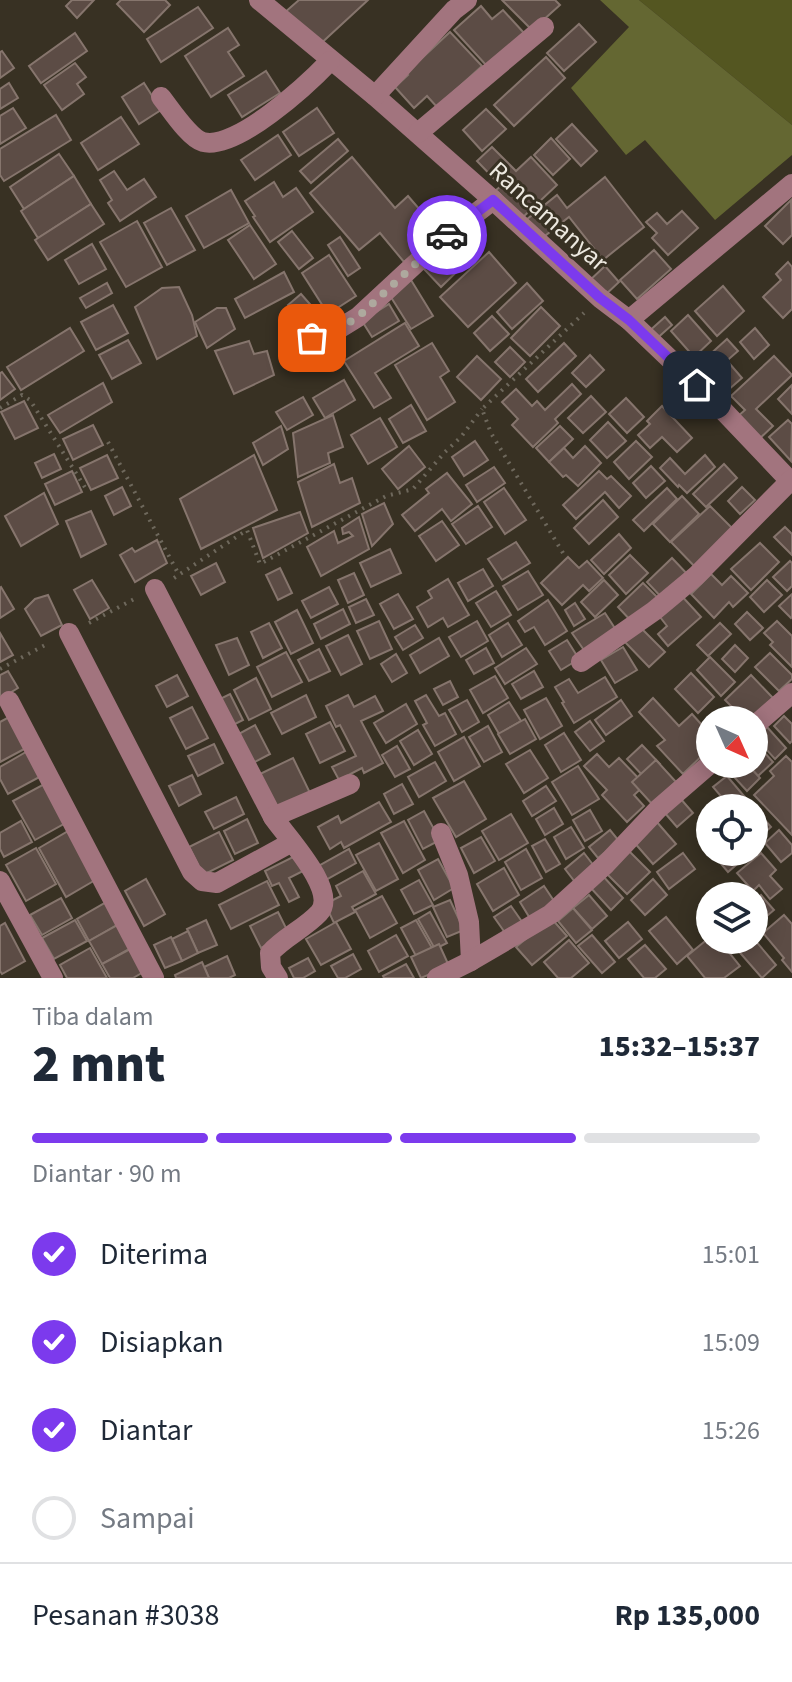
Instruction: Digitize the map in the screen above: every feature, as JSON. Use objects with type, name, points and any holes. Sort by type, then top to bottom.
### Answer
[{"type":"street","name":"Rancamanyar","points":[[259,0],[418,133],[600,298],[629,320],[717,404],[791,481]]},
{"type":"street","points":[[375,96],[454,10],[467,0]]},
{"type":"street","points":[[418,133],[544,27]]},
{"type":"street","points":[[161,97],[196,139],[205,143],[227,140],[254,126],[330,61]]},
{"type":"street","points":[[629,320],[792,184]]},
{"type":"street","points":[[312,338],[329,335],[358,317],[439,242],[493,200]]},
{"type":"street","points":[[581,662],[654,611],[685,585],[791,481]]},
{"type":"street","points":[[155,589],[273,817],[321,888],[322,910],[305,928],[270,953],[271,967],[278,978]]},
{"type":"street","points":[[69,633],[192,872],[202,881],[217,883],[292,842]]},
{"type":"street","points":[[768,714],[792,693]]},
{"type":"street","points":[[9,701],[154,978]]},
{"type":"street","points":[[437,978],[551,914],[696,776]]},
{"type":"street","points":[[273,817],[350,784]]},
{"type":"street","points":[[441,833],[458,875],[469,922],[471,961]]},
{"type":"street","points":[[0,881],[53,978]]},
{"type":"path","points":[[108,442],[179,575],[247,530],[260,564],[386,496],[413,489],[482,409],[600,298]]},
{"type":"path","points":[[0,408],[22,395],[30,400],[86,489]]},
{"type":"path","points":[[482,409],[491,433],[563,553]]},
{"type":"shaded area","points":[[639,0],[792,0],[792,125]]},
{"type":"green space","points":[[600,0],[639,0],[792,125],[792,155],[715,220],[645,140],[626,155],[571,88],[629,27]]},
{"type":"building","points":[[72,0],[94,0],[77,18],[66,6]]},
{"type":"building","points":[[121,0],[165,0],[170,5],[144,32],[117,4]]},
{"type":"building","points":[[299,0],[368,0],[316,48],[284,13]]},
{"type":"building","points":[[502,0],[555,0],[560,5],[532,30]]},
{"type":"building","points":[[481,6],[492,19],[503,10],[524,33],[486,65],[454,30]]},
{"type":"building","points":[[198,7],[213,28],[161,62],[147,39]]},
{"type":"building","points":[[579,24],[596,42],[564,71],[547,53]]},
{"type":"building","points":[[228,28],[239,45],[228,52],[244,76],[211,97],[185,56]]},
{"type":"building","points":[[450,32],[482,66],[437,107],[427,96],[414,108],[395,87]]},
{"type":"building","points":[[75,33],[87,51],[41,83],[29,66]]},
{"type":"building","points":[[0,52],[14,68],[0,78]]},
{"type":"building","points":[[546,57],[565,78],[514,126],[494,105]]},
{"type":"building","points":[[75,63],[86,77],[77,84],[84,94],[62,110],[44,85]]},
{"type":"building","points":[[266,71],[280,93],[242,117],[228,95]]},
{"type":"building","points":[[9,83],[18,98],[0,109],[0,89]]},
{"type":"building","points":[[144,83],[161,110],[139,124],[122,97]]},
{"type":"building","points":[[13,108],[26,128],[0,144],[0,116]]},
{"type":"building","points":[[317,108],[334,133],[299,156],[283,132]]},
{"type":"building","points":[[486,109],[506,129],[482,151],[463,130]]},
{"type":"building","points":[[56,115],[71,140],[4,181],[0,175],[0,149]]},
{"type":"building","points":[[121,117],[139,144],[98,170],[81,143]]},
{"type":"building","points":[[572,124],[597,151],[581,166],[556,139]]},
{"type":"building","points":[[278,135],[291,155],[255,180],[241,160]]},
{"type":"building","points":[[551,138],[570,159],[553,175],[534,155]]},
{"type":"building","points":[[338,139],[348,151],[311,183],[300,171]]},
{"type":"building","points":[[492,147],[516,171],[531,157],[557,185],[522,218],[496,190],[501,186],[477,161]]},
{"type":"building","points":[[59,154],[74,176],[24,209],[10,187]]},
{"type":"building","points":[[352,157],[395,208],[408,196],[439,232],[404,262],[380,233],[359,250],[310,193]]},
{"type":"building","points":[[114,171],[127,190],[144,179],[156,197],[120,221],[108,203],[112,200],[100,180]]},
{"type":"building","points":[[74,176],[91,204],[38,238],[21,211]]},
{"type":"building","points":[[605,177],[644,227],[603,260],[569,217],[541,239],[526,220],[557,195],[567,208]]},
{"type":"building","points":[[274,182],[283,197],[296,188],[313,212],[270,242],[245,201]]},
{"type":"building","points":[[231,190],[249,223],[204,248],[186,216]]},
{"type":"building","points":[[791,200],[792,235],[783,244],[765,226]]},
{"type":"building","points":[[91,204],[104,224],[48,260],[35,240]]},
{"type":"building","points":[[171,208],[195,250],[167,265],[144,223]]},
{"type":"building","points":[[682,211],[698,228],[668,255],[652,238],[657,233],[646,222],[657,213],[667,224]]},
{"type":"building","points":[[137,221],[162,267],[126,287],[100,242]]},
{"type":"building","points":[[250,225],[276,264],[254,279],[228,240]]},
{"type":"building","points":[[292,231],[313,258],[299,269],[278,242]]},
{"type":"building","points":[[458,235],[476,253],[441,287],[424,269]]},
{"type":"building","points":[[340,237],[360,268],[348,276],[328,245]]},
{"type":"building","points":[[92,244],[106,269],[79,284],[65,260]]},
{"type":"building","points":[[654,250],[671,269],[637,299],[620,280]]},
{"type":"building","points":[[489,252],[516,283],[468,327],[440,297]]},
{"type":"building","points":[[329,255],[356,296],[328,314],[302,273]]},
{"type":"building","points":[[788,262],[792,267],[792,309],[783,318],[763,297],[781,280],[776,274]]},
{"type":"building","points":[[605,266],[619,282],[603,297],[589,281]]},
{"type":"building","points":[[284,272],[294,292],[245,318],[235,299]]},
{"type":"building","points":[[411,280],[433,316],[411,329],[389,294]]},
{"type":"building","points":[[107,283],[112,293],[86,308],[80,298]]},
{"type":"building","points":[[527,283],[543,301],[512,329],[497,312]]},
{"type":"building","points":[[723,286],[744,311],[717,336],[695,311]]},
{"type":"building","points":[[179,287],[192,315],[197,336],[157,359],[135,307],[162,288]]},
{"type":"building","points":[[301,294],[323,319],[310,331],[288,305]]},
{"type":"building","points":[[389,304],[399,321],[372,337],[362,321]]},
{"type":"building","points":[[113,305],[128,333],[96,350],[81,322]]},
{"type":"building","points":[[541,307],[560,326],[530,356],[511,338]]},
{"type":"building","points":[[217,308],[226,308],[235,329],[207,348],[195,322]]},
{"type":"building","points":[[688,315],[711,341],[694,357],[671,331]]},
{"type":"building","points":[[492,316],[509,334],[490,351],[474,333]]},
{"type":"building","points":[[665,317],[672,325],[654,341],[647,333]]},
{"type":"building","points":[[405,323],[419,346],[375,373],[391,398],[374,408],[344,361]]},
{"type":"building","points":[[70,328],[84,351],[21,390],[7,367]]},
{"type":"building","points":[[755,328],[769,345],[754,359],[740,342]]},
{"type":"building","points":[[727,339],[738,351],[706,379],[696,367]]},
{"type":"building","points":[[128,340],[141,363],[112,379],[99,355]]},
{"type":"building","points":[[249,341],[254,354],[267,351],[274,375],[234,394],[215,351]]},
{"type":"building","points":[[432,343],[449,371],[440,377],[455,402],[427,420],[395,365]]},
{"type":"building","points":[[564,343],[576,356],[538,392],[526,379]]},
{"type":"building","points":[[510,347],[525,362],[510,377],[495,362]]},
{"type":"building","points":[[590,355],[604,370],[586,387],[572,373]]},
{"type":"building","points":[[477,356],[501,379],[481,400],[457,377]]},
{"type":"building","points":[[774,356],[792,375],[756,409],[773,426],[758,440],[737,417],[745,410],[731,396]]},
{"type":"building","points":[[729,363],[742,378],[720,397],[707,382]]},
{"type":"building","points":[[0,373],[15,389],[0,400]]},
{"type":"building","points":[[344,380],[355,400],[325,418],[313,398]]},
{"type":"building","points":[[103,383],[112,402],[60,433],[48,415]]},
{"type":"building","points":[[572,384],[581,394],[555,419],[558,423],[533,447],[512,425],[518,419],[502,402],[516,389],[532,406],[537,401],[545,410]]},
{"type":"building","points":[[792,385],[792,414],[778,399]]},
{"type":"building","points":[[591,396],[606,412],[583,433],[568,418]]},
{"type":"building","points":[[303,397],[313,415],[287,430],[276,412]]},
{"type":"building","points":[[626,398],[644,417],[627,433],[609,414]]},
{"type":"building","points":[[24,401],[38,428],[15,439],[1,412]]},
{"type":"building","points":[[411,405],[426,431],[403,443],[389,419]]},
{"type":"building","points":[[662,406],[692,438],[677,452],[662,437],[650,448],[638,435]]},
{"type":"building","points":[[333,415],[343,447],[328,453],[330,463],[298,477],[293,433]]},
{"type":"building","points":[[380,418],[397,447],[368,464],[351,435]]},
{"type":"building","points":[[788,420],[792,424],[791,461],[769,437]]},
{"type":"building","points":[[608,422],[626,441],[607,458],[590,440]]},
{"type":"building","points":[[93,425],[103,445],[73,460],[63,439]]},
{"type":"building","points":[[281,426],[288,449],[263,465],[253,443]]},
{"type":"building","points":[[560,426],[573,439],[549,462],[536,448]]},
{"type":"building","points":[[475,441],[488,460],[464,476],[452,457]]},
{"type":"building","points":[[636,441],[652,457],[629,479],[614,462]]},
{"type":"building","points":[[409,446],[425,467],[398,489],[382,469]]},
{"type":"building","points":[[585,446],[601,463],[578,486],[566,475],[563,477],[549,462],[564,448],[573,458]]},
{"type":"building","points":[[54,454],[61,469],[42,478],[35,463]]},
{"type":"building","points":[[107,455],[118,478],[91,490],[80,468]]},
{"type":"building","points":[[254,455],[277,510],[201,549],[180,499]]},
{"type":"building","points":[[705,455],[715,467],[687,493],[660,468],[670,458],[685,474]]},
{"type":"building","points":[[334,464],[340,483],[352,478],[360,503],[312,527],[298,482]]},
{"type":"building","points":[[724,464],[737,478],[706,507],[693,494]]},
{"type":"building","points":[[651,466],[665,481],[646,498],[633,483]]},
{"type":"building","points":[[494,467],[505,483],[477,502],[466,485]]},
{"type":"building","points":[[72,471],[82,492],[55,505],[45,484]]},
{"type":"building","points":[[599,471],[607,479],[611,476],[631,496],[619,508],[605,492],[576,519],[563,505]]},
{"type":"building","points":[[447,473],[472,504],[451,521],[442,509],[415,531],[402,515],[429,493],[426,489]]},
{"type":"building","points":[[122,487],[131,506],[114,515],[105,496]]},
{"type":"building","points":[[742,487],[755,500],[740,514],[728,501]]},
{"type":"building","points":[[504,488],[526,520],[505,534],[484,502]]},
{"type":"building","points":[[667,488],[677,499],[644,531],[633,520]]},
{"type":"building","points":[[44,493],[58,524],[21,546],[5,516]]},
{"type":"building","points":[[682,496],[699,514],[670,542],[653,524]]},
{"type":"building","points":[[603,500],[618,517],[589,544],[574,528]]},
{"type":"building","points":[[384,503],[393,524],[372,546],[362,514]]},
{"type":"building","points":[[478,506],[492,527],[466,544],[452,524]]},
{"type":"building","points":[[710,506],[737,533],[698,570],[671,542]]},
{"type":"building","points":[[91,511],[106,544],[81,557],[66,521]]},
{"type":"building","points":[[300,512],[308,533],[263,558],[253,528]]},
{"type":"building","points":[[359,517],[369,549],[321,576],[307,547],[334,531],[338,543],[353,536],[349,532],[343,534],[342,528]]},
{"type":"building","points":[[442,521],[459,545],[436,561],[419,536]]},
{"type":"building","points":[[785,527],[792,534],[792,555],[774,537]]},
{"type":"building","points":[[619,534],[631,548],[604,574],[591,560]]},
{"type":"building","points":[[157,540],[167,563],[135,582],[120,555],[132,548],[135,552]]},
{"type":"building","points":[[516,542],[530,563],[502,580],[488,559]]},
{"type":"building","points":[[760,543],[779,562],[751,590],[731,569]]},
{"type":"building","points":[[390,549],[401,573],[371,587],[360,563]]},
{"type":"building","points":[[630,555],[648,573],[626,594],[609,575]]},
{"type":"building","points":[[568,557],[579,568],[587,561],[603,578],[589,591],[583,585],[562,605],[541,583]]},
{"type":"building","points":[[672,558],[690,577],[665,601],[647,582]]},
{"type":"building","points":[[790,561],[792,586],[787,591],[773,577]]},
{"type":"building","points":[[216,563],[225,582],[201,595],[191,576]]},
{"type":"building","points":[[280,568],[292,593],[278,600],[266,575]]},
{"type":"building","points":[[483,569],[493,586],[468,601],[458,583]]},
{"type":"building","points":[[528,571],[543,595],[518,610],[503,586]]},
{"type":"building","points":[[354,573],[364,595],[348,603],[338,580]]},
{"type":"building","points":[[711,574],[722,585],[731,576],[748,593],[733,607],[729,602],[714,618],[691,594]]},
{"type":"building","points":[[448,579],[469,615],[448,627],[443,618],[428,627],[417,607],[432,598],[428,591]]},
{"type":"building","points":[[92,580],[109,608],[90,619],[74,590]]},
{"type":"building","points":[[604,580],[618,595],[595,617],[581,602]]},
{"type":"building","points":[[767,580],[782,595],[764,612],[750,597]]},
{"type":"building","points":[[643,583],[658,598],[633,623],[618,607]]},
{"type":"building","points":[[329,587],[338,604],[311,618],[302,601]]},
{"type":"building","points":[[0,588],[14,609],[0,618]]},
{"type":"building","points":[[496,591],[511,615],[491,627],[476,603]]},
{"type":"building","points":[[679,593],[701,617],[668,646],[658,634],[667,626],[657,613]]},
{"type":"building","points":[[398,594],[413,619],[394,629],[380,604]]},
{"type":"building","points":[[792,594],[792,617],[791,618],[779,606]]},
{"type":"building","points":[[48,595],[62,625],[41,636],[25,609],[35,599]]},
{"type":"building","points":[[366,599],[374,615],[356,623],[349,607]]},
{"type":"building","points":[[548,600],[567,631],[545,645],[534,627],[525,632],[518,621]]},
{"type":"building","points":[[575,603],[585,619],[574,626],[565,610]]},
{"type":"building","points":[[343,609],[350,624],[321,639],[314,624]]},
{"type":"building","points":[[297,610],[313,643],[291,654],[275,622]]},
{"type":"building","points":[[747,612],[763,628],[750,640],[735,624]]},
{"type":"building","points":[[605,613],[618,633],[586,653],[572,633]]},
{"type":"building","points":[[379,621],[392,649],[370,659],[357,631]]},
{"type":"building","points":[[477,621],[488,641],[461,657],[449,637]]},
{"type":"building","points":[[777,621],[792,636],[792,667],[770,645],[773,642],[764,633]]},
{"type":"building","points":[[269,623],[282,648],[263,658],[251,632]]},
{"type":"building","points":[[508,623],[522,645],[502,657],[489,635]]},
{"type":"building","points":[[720,623],[731,634],[708,656],[697,645]]},
{"type":"building","points":[[415,625],[423,638],[403,650],[395,637]]},
{"type":"building","points":[[638,625],[665,652],[649,667],[623,640]]},
{"type":"building","points":[[0,633],[13,655],[0,662]]},
{"type":"building","points":[[348,635],[362,664],[341,675],[326,646]]},
{"type":"building","points":[[237,638],[249,665],[229,675],[216,645]]},
{"type":"building","points":[[439,638],[449,656],[420,673],[410,655]]},
{"type":"building","points":[[567,640],[579,659],[561,670],[549,651]]},
{"type":"building","points":[[735,645],[748,658],[735,672],[722,659]]},
{"type":"building","points":[[623,647],[637,670],[615,683],[601,660]]},
{"type":"building","points":[[486,648],[494,663],[474,674],[466,660]]},
{"type":"building","points":[[526,648],[537,664],[505,684],[495,668]]},
{"type":"building","points":[[319,649],[330,671],[309,681],[298,660]]},
{"type":"building","points":[[286,652],[302,682],[272,697],[257,667]]},
{"type":"building","points":[[770,653],[792,675],[792,679],[779,691],[755,667]]},
{"type":"building","points":[[396,654],[407,673],[392,682],[381,664]]},
{"type":"building","points":[[710,657],[735,682],[721,696],[697,670]]},
{"type":"building","points":[[8,671],[18,688],[0,699],[0,675]]},
{"type":"building","points":[[534,671],[543,687],[521,699],[512,684]]},
{"type":"building","points":[[691,673],[714,697],[705,706],[696,706],[696,711],[675,689]]},
{"type":"building","points":[[177,675],[188,696],[167,707],[156,686]]},
{"type":"building","points":[[751,675],[773,698],[765,706],[731,706],[725,700]]},
{"type":"building","points":[[495,676],[508,698],[483,713],[470,690]]},
{"type":"building","points":[[605,677],[617,697],[574,723],[555,687],[569,679],[578,693]]},
{"type":"building","points":[[256,678],[271,709],[249,720],[234,690]]},
{"type":"building","points":[[450,681],[458,697],[443,705],[434,689]]},
{"type":"building","points":[[230,694],[243,720],[229,727],[216,701]]},
{"type":"building","points":[[306,695],[316,717],[282,734],[271,713]]},
{"type":"building","points":[[348,695],[354,707],[375,696],[383,711],[361,721],[383,763],[364,773],[362,768],[339,780],[332,767],[356,756],[326,706]]},
{"type":"building","points":[[426,695],[439,716],[445,713],[456,734],[435,746],[423,725],[427,723],[415,701]]},
{"type":"building","points":[[546,698],[562,726],[540,739],[524,710]]},
{"type":"building","points":[[653,698],[679,726],[692,714],[696,718],[696,761],[683,774],[657,746],[665,740],[639,712]]},
{"type":"building","points":[[467,700],[479,722],[462,732],[449,710]]},
{"type":"building","points":[[621,700],[632,716],[606,735],[595,720]]},
{"type":"building","points":[[509,702],[521,721],[499,734],[488,715]]},
{"type":"building","points":[[406,704],[417,724],[386,743],[374,723]]},
{"type":"building","points":[[192,707],[208,738],[186,749],[170,718]]},
{"type":"building","points":[[11,716],[28,747],[0,762],[0,722]]},
{"type":"building","points":[[784,716],[792,724],[790,743],[774,726]]},
{"type":"building","points":[[525,719],[536,739],[510,754],[498,734]]},
{"type":"building","points":[[590,721],[604,741],[590,751],[575,732]]},
{"type":"building","points":[[330,722],[345,751],[320,763],[306,734]]},
{"type":"building","points":[[255,725],[270,754],[249,765],[235,736]]},
{"type":"building","points":[[488,726],[502,752],[484,762],[469,737]]},
{"type":"building","points":[[768,728],[786,748],[775,759],[768,751]]},
{"type":"building","points":[[418,730],[432,754],[414,765],[400,741]]},
{"type":"building","points":[[564,733],[581,760],[561,772],[545,745]]},
{"type":"building","points":[[464,737],[480,766],[454,781],[438,752]]},
{"type":"building","points":[[214,744],[223,763],[198,776],[188,756]]},
{"type":"building","points":[[642,745],[660,764],[645,778],[627,759]]},
{"type":"building","points":[[397,746],[410,769],[395,777],[382,755]]},
{"type":"building","points":[[31,749],[45,774],[8,794],[0,779],[0,767]]},
{"type":"building","points":[[530,750],[548,778],[524,793],[506,764]]},
{"type":"building","points":[[597,754],[609,767],[619,758],[645,785],[634,795],[644,806],[627,822],[602,795],[607,790],[584,766]]},
{"type":"building","points":[[786,756],[792,762],[792,835],[768,810],[768,794],[755,794],[774,776],[770,771]]},
{"type":"building","points":[[293,758],[311,795],[278,812],[260,774]]},
{"type":"building","points":[[656,760],[676,782],[652,804],[632,782]]},
{"type":"building","points":[[435,762],[446,781],[419,797],[408,777]]},
{"type":"building","points":[[578,766],[599,799],[572,815],[552,782]]},
{"type":"building","points":[[192,775],[201,794],[179,806],[169,786]]},
{"type":"building","points":[[729,778],[742,794],[719,794],[713,787]]},
{"type":"building","points":[[735,778],[760,778],[747,791]]},
{"type":"building","points":[[464,781],[486,819],[456,837],[433,798]]},
{"type":"building","points":[[48,782],[69,821],[35,840],[13,801]]},
{"type":"building","points":[[402,784],[413,804],[394,814],[384,794]]},
{"type":"building","points":[[546,786],[556,801],[532,816],[523,801]]},
{"type":"building","points":[[236,797],[244,814],[214,829],[205,812]]},
{"type":"building","points":[[680,798],[693,813],[677,827],[664,812]]},
{"type":"building","points":[[379,802],[391,822],[344,848],[341,842],[330,849],[318,827],[338,816],[341,823]]},
{"type":"building","points":[[554,808],[563,824],[545,835],[536,819]]},
{"type":"building","points":[[590,810],[602,831],[585,841],[573,820]]},
{"type":"building","points":[[424,811],[440,840],[423,849],[408,820]]},
{"type":"building","points":[[511,814],[528,843],[499,860],[482,831]]},
{"type":"building","points":[[247,819],[258,843],[235,854],[224,831]]},
{"type":"building","points":[[21,821],[32,842],[4,857],[0,849],[0,833]]},
{"type":"building","points":[[404,821],[425,860],[403,873],[381,833]]},
{"type":"building","points":[[656,821],[676,844],[653,864],[633,841]]},
{"type":"building","points":[[571,827],[584,848],[566,859],[554,837]]},
{"type":"building","points":[[70,830],[97,879],[66,897],[39,848]]},
{"type":"building","points":[[610,830],[619,841],[598,858],[589,847]]},
{"type":"building","points":[[779,830],[792,845],[792,853],[781,862],[768,847],[768,840]]},
{"type":"building","points":[[219,832],[233,860],[203,875],[189,847]]},
{"type":"building","points":[[481,837],[495,861],[474,873],[461,848]]},
{"type":"building","points":[[545,839],[560,864],[546,872],[532,846]]},
{"type":"building","points":[[379,843],[398,879],[376,891],[356,855]]},
{"type":"building","points":[[36,848],[56,884],[26,901],[6,865]]},
{"type":"building","points":[[349,849],[356,863],[322,882],[315,868]]},
{"type":"building","points":[[526,849],[542,878],[521,890],[505,862]]},
{"type":"building","points":[[627,849],[650,872],[627,894],[604,871]]},
{"type":"building","points":[[584,853],[594,866],[575,882],[565,869]]},
{"type":"building","points":[[683,853],[695,869],[669,889],[657,872]]},
{"type":"building","points":[[297,855],[305,870],[289,878],[299,897],[289,902],[279,883],[272,886],[265,871]]},
{"type":"building","points":[[438,859],[454,888],[434,900],[418,870]]},
{"type":"building","points":[[768,861],[776,870],[770,876],[782,889],[770,899],[768,882],[745,882],[737,873],[745,866],[768,866]]},
{"type":"building","points":[[504,868],[519,895],[493,911],[477,884]]},
{"type":"building","points":[[363,871],[376,894],[352,907],[355,912],[334,923],[325,904],[341,896],[336,886]]},
{"type":"building","points":[[602,875],[623,898],[611,910],[590,887]]},
{"type":"building","points":[[146,879],[165,914],[144,926],[125,891]]},
{"type":"building","points":[[653,879],[667,895],[645,915],[631,900]]},
{"type":"building","points":[[419,880],[433,905],[414,914],[401,890]]},
{"type":"building","points":[[267,881],[279,905],[231,929],[219,905]]},
{"type":"building","points":[[544,886],[556,904],[531,920],[520,902]]},
{"type":"building","points":[[589,895],[607,916],[592,929],[573,908]]},
{"type":"building","points":[[382,896],[397,923],[370,938],[355,910]]},
{"type":"building","points":[[61,898],[72,918],[42,935],[30,915]]},
{"type":"building","points":[[110,900],[122,922],[89,941],[77,919]]},
{"type":"building","points":[[450,900],[464,930],[447,937],[433,907]]},
{"type":"building","points":[[511,906],[525,926],[508,937],[494,917]]},
{"type":"building","points":[[573,908],[592,930],[576,943],[558,921]]},
{"type":"building","points":[[278,912],[289,934],[261,948],[250,926]]},
{"type":"building","points":[[430,912],[447,943],[435,949],[418,919]]},
{"type":"building","points":[[784,915],[792,924],[792,972],[768,939],[768,929]]},
{"type":"building","points":[[666,917],[693,950],[677,964],[649,931]]},
{"type":"building","points":[[551,918],[567,936],[532,965],[516,947]]},
{"type":"building","points":[[75,920],[87,941],[54,959],[42,938]]},
{"type":"building","points":[[206,920],[217,945],[198,953],[187,929]]},
{"type":"building","points":[[416,920],[432,948],[416,956],[401,928]]},
{"type":"building","points":[[123,922],[136,945],[102,964],[89,941]]},
{"type":"building","points":[[336,922],[351,949],[321,965],[306,939]]},
{"type":"building","points":[[628,922],[642,939],[619,958],[605,941]]},
{"type":"building","points":[[5,923],[25,961],[2,974],[0,926]]},
{"type":"building","points":[[188,931],[198,953],[182,961],[172,939]]},
{"type":"building","points":[[396,935],[408,956],[379,972],[368,951]]},
{"type":"building","points":[[592,935],[615,962],[602,973],[578,946]]},
{"type":"building","points":[[171,937],[182,961],[165,968],[154,945]]},
{"type":"building","points":[[569,940],[589,963],[571,978],[558,978],[544,962]]},
{"type":"building","points":[[439,944],[449,966],[421,978],[411,957]]},
{"type":"building","points":[[645,945],[666,969],[655,978],[644,978],[628,959]]},
{"type":"building","points":[[134,947],[147,970],[133,978],[110,978],[102,964]]},
{"type":"building","points":[[90,948],[107,978],[67,978],[60,965]]},
{"type":"building","points":[[696,949],[696,954],[730,954],[740,966],[724,978],[705,978],[687,956]]},
{"type":"building","points":[[353,954],[361,969],[345,978],[338,978],[331,966]]},
{"type":"building","points":[[741,954],[767,954],[776,965],[762,978]]},
{"type":"building","points":[[227,956],[235,975],[209,978],[204,967]]},
{"type":"building","points":[[308,958],[315,971],[303,978],[294,978],[289,968]]},
{"type":"building","points":[[202,962],[209,978],[176,978],[175,975]]},
{"type":"building","points":[[406,964],[414,978],[384,978],[383,976]]},
{"type":"way so far","points":[[312,338],[329,335],[358,317],[447,235]]},
{"type":"route","points":[[447,235],[493,200],[600,298],[629,320],[697,385]]}]
